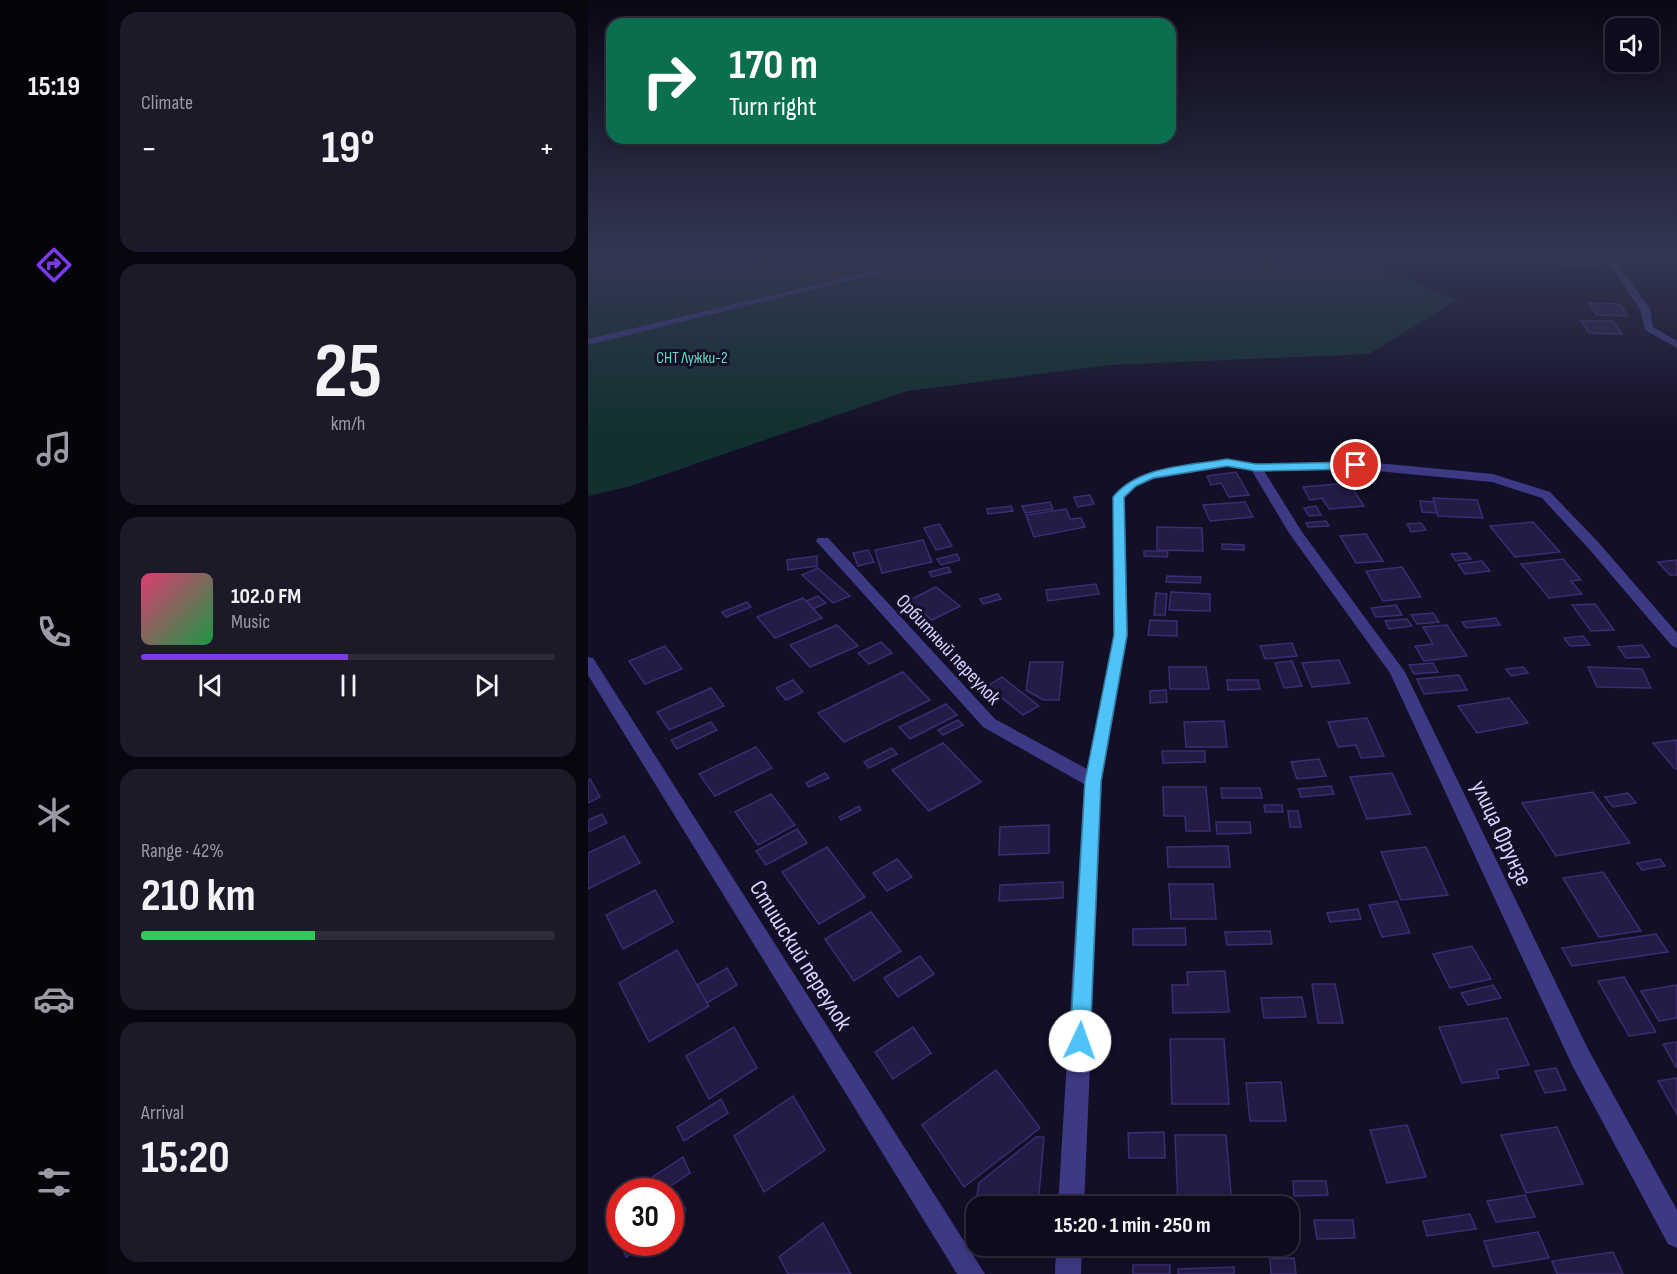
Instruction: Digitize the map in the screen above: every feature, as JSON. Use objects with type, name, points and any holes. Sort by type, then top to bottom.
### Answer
[{"type":"street","points":[[588,342],[703,314]]},
{"type":"street","points":[[1646,314],[1648,328],[1677,345]]},
{"type":"street","points":[[1072,1196],[1093,781],[1120,635],[1119,497],[1132,484],[1151,476],[1227,462],[1256,468],[1356,465],[1493,478],[1546,495],[1594,546],[1677,643]]},
{"type":"street","name":"улица Фрунзе","points":[[1256,468],[1296,533],[1396,672],[1580,1057],[1677,1235]]},
{"type":"street","name":"Орбитный переулок","points":[[823,541],[989,723],[1093,781]]},
{"type":"street","name":"Стишский переулок","points":[[588,663],[972,1274]]},
{"type":"street","points":[[1068,1274],[1069,1256]]},
{"type":"green space","name":"СНТ Лужки-2","points":[[588,314],[1433,314],[1369,354],[1110,365],[907,391],[631,486],[588,496]]},
{"type":"building","points":[[1627,314],[1628,316],[1597,315]]},
{"type":"building","points":[[1581,321],[1613,321],[1622,334],[1589,333]]},
{"type":"building","points":[[1236,472],[1249,495],[1229,497],[1221,483],[1211,485],[1207,476]]},
{"type":"building","points":[[1349,483],[1364,506],[1329,509],[1322,498],[1310,500],[1303,487]]},
{"type":"building","points":[[1090,495],[1094,504],[1078,507],[1074,497]]},
{"type":"building","points":[[1433,498],[1477,500],[1483,518],[1438,516]]},
{"type":"building","points":[[1420,501],[1434,502],[1437,513],[1422,512]]},
{"type":"building","points":[[1050,502],[1053,509],[1025,513],[1022,506]]},
{"type":"building","points":[[1245,502],[1253,517],[1210,521],[1203,505]]},
{"type":"building","points":[[1011,506],[1013,511],[988,514],[987,509]]},
{"type":"building","points":[[1316,506],[1321,515],[1309,516],[1304,508]]},
{"type":"building","points":[[1066,509],[1070,519],[1081,518],[1085,527],[1034,537],[1026,515]]},
{"type":"building","points":[[1326,521],[1329,526],[1308,527],[1306,523]]},
{"type":"building","points":[[1533,522],[1560,552],[1515,557],[1490,526]]},
{"type":"building","points":[[1421,523],[1426,530],[1411,532],[1407,524]]},
{"type":"building","points":[[939,524],[952,546],[936,550],[924,528]]},
{"type":"building","points":[[1157,527],[1202,528],[1203,551],[1157,550]]},
{"type":"building","points":[[1366,534],[1383,561],[1356,563],[1340,536]]},
{"type":"building","points":[[923,540],[932,562],[882,573],[875,550]]},
{"type":"building","points":[[1222,544],[1244,545],[1244,550],[1222,549]]},
{"type":"building","points":[[868,550],[874,562],[858,566],[853,553]]},
{"type":"building","points":[[1144,551],[1168,551],[1167,557],[1144,556]]},
{"type":"building","points":[[1466,553],[1471,559],[1456,561],[1451,554]]},
{"type":"building","points":[[957,554],[960,560],[941,565],[937,559]]},
{"type":"building","points":[[817,556],[817,566],[788,570],[787,560]]},
{"type":"building","points":[[1563,559],[1581,580],[1571,581],[1582,594],[1549,598],[1521,564]]},
{"type":"building","points":[[1677,560],[1677,575],[1670,575],[1658,562]]},
{"type":"building","points":[[1482,561],[1490,571],[1465,574],[1458,564]]},
{"type":"building","points":[[948,567],[951,572],[932,577],[929,572]]},
{"type":"building","points":[[1402,567],[1421,597],[1383,601],[1366,571]]},
{"type":"building","points":[[818,568],[850,596],[833,603],[802,575]]},
{"type":"building","points":[[1167,576],[1201,577],[1200,583],[1166,582]]},
{"type":"building","points":[[1096,584],[1099,594],[1048,601],[1046,590]]},
{"type":"building","points":[[936,587],[960,606],[932,620],[908,601]]},
{"type":"building","points":[[1171,592],[1210,594],[1210,611],[1169,610]]},
{"type":"building","points":[[1156,593],[1167,594],[1165,615],[1154,615]]},
{"type":"building","points":[[998,594],[1001,599],[983,604],[980,599]]},
{"type":"building","points":[[818,596],[826,603],[813,609],[806,601]]},
{"type":"building","points":[[803,598],[822,618],[775,638],[757,617]]},
{"type":"building","points":[[747,602],[751,607],[726,617],[722,612]]},
{"type":"building","points":[[1595,604],[1614,630],[1591,631],[1572,605]]},
{"type":"building","points":[[1396,605],[1402,615],[1376,617],[1371,608]]},
{"type":"building","points":[[1433,613],[1439,622],[1417,624],[1411,615]]},
{"type":"building","points":[[1496,618],[1500,625],[1466,628],[1462,622]]},
{"type":"building","points":[[1407,619],[1412,626],[1389,629],[1385,621]]},
{"type":"building","points":[[1150,620],[1177,621],[1177,636],[1148,635]]},
{"type":"building","points":[[837,625],[858,646],[810,667],[790,645]]},
{"type":"building","points":[[1447,625],[1467,656],[1424,661],[1415,646],[1433,644],[1423,627]]},
{"type":"building","points":[[1583,636],[1590,645],[1570,646],[1564,638]]},
{"type":"building","points":[[881,642],[892,653],[869,664],[858,653]]},
{"type":"building","points":[[1292,643],[1297,656],[1265,659],[1260,646]]},
{"type":"building","points":[[1642,645],[1650,657],[1626,658],[1618,647]]},
{"type":"building","points":[[665,646],[682,669],[645,684],[629,661]]},
{"type":"building","points":[[1339,660],[1350,683],[1312,687],[1302,663]]},
{"type":"building","points":[[1292,661],[1302,686],[1284,688],[1275,663]]},
{"type":"building","points":[[1030,662],[1063,662],[1059,700],[1043,700],[1026,690]]},
{"type":"building","points":[[1433,663],[1438,672],[1414,674],[1409,665]]},
{"type":"building","points":[[1169,667],[1206,667],[1209,689],[1170,689]]},
{"type":"building","points":[[1523,667],[1528,673],[1511,676],[1506,669]]},
{"type":"building","points":[[1588,667],[1642,669],[1651,688],[1597,687]]},
{"type":"building","points":[[903,672],[930,700],[844,742],[818,713]]},
{"type":"building","points":[[1459,675],[1467,690],[1424,694],[1417,679]]},
{"type":"building","points":[[1002,677],[1039,706],[1023,715],[987,686]]},
{"type":"building","points":[[793,680],[803,692],[786,700],[776,688]]},
{"type":"building","points":[[1227,680],[1258,680],[1260,689],[1228,690]]},
{"type":"building","points":[[711,688],[724,706],[669,730],[657,712]]},
{"type":"building","points":[[1166,690],[1167,702],[1150,703],[1150,691]]},
{"type":"building","points":[[1509,698],[1528,723],[1477,733],[1458,706]]},
{"type":"building","points":[[946,704],[957,715],[910,739],[899,727]]},
{"type":"building","points":[[1367,718],[1384,756],[1361,758],[1356,745],[1338,747],[1328,722]]},
{"type":"building","points":[[958,720],[963,725],[943,735],[938,730]]},
{"type":"building","points":[[1224,721],[1227,747],[1186,747],[1184,722]]},
{"type":"building","points":[[711,722],[717,730],[677,749],[671,740]]},
{"type":"building","points":[[1677,740],[1677,769],[1675,769],[1653,743]]},
{"type":"building","points":[[943,743],[981,782],[929,811],[892,770]]},
{"type":"building","points":[[756,747],[772,768],[715,796],[699,774]]},
{"type":"building","points":[[892,748],[897,754],[869,768],[864,762]]},
{"type":"building","points":[[1162,751],[1205,751],[1205,762],[1163,763]]},
{"type":"building","points":[[1319,759],[1326,776],[1297,779],[1291,762]]},
{"type":"building","points":[[825,773],[829,778],[809,787],[806,783]]},
{"type":"building","points":[[1392,773],[1411,814],[1367,819],[1350,777]]},
{"type":"building","points":[[590,779],[600,797],[588,803],[588,781]]},
{"type":"building","points":[[1331,786],[1334,794],[1301,797],[1298,789]]},
{"type":"building","points":[[1163,787],[1206,787],[1210,831],[1186,831],[1185,816],[1164,816]]},
{"type":"building","points":[[1221,788],[1260,788],[1262,798],[1222,798]]},
{"type":"building","points":[[1593,792],[1630,843],[1556,856],[1522,803]]},
{"type":"building","points":[[1628,793],[1636,803],[1613,807],[1605,797]]},
{"type":"building","points":[[771,794],[795,825],[758,845],[735,812]]},
{"type":"building","points":[[1264,805],[1282,805],[1283,812],[1265,812]]},
{"type":"building","points":[[859,806],[861,810],[841,820],[839,817]]},
{"type":"building","points":[[1288,811],[1298,811],[1301,827],[1290,827]]},
{"type":"building","points":[[602,814],[607,823],[588,832],[588,820]]},
{"type":"building","points":[[1216,822],[1250,822],[1251,833],[1217,834]]},
{"type":"building","points":[[1049,825],[1049,853],[999,855],[1000,827]]},
{"type":"building","points":[[797,829],[807,843],[766,865],[756,851]]},
{"type":"building","points":[[624,836],[640,863],[588,889],[588,853]]},
{"type":"building","points":[[1228,846],[1230,867],[1168,867],[1167,847]]},
{"type":"building","points":[[827,847],[865,897],[819,924],[782,872]]},
{"type":"building","points":[[1426,847],[1448,895],[1401,900],[1381,852]]},
{"type":"building","points":[[897,859],[912,877],[887,891],[873,873]]},
{"type":"building","points":[[1660,859],[1665,866],[1642,870],[1637,863]]},
{"type":"building","points":[[1603,872],[1641,931],[1599,937],[1563,878]]},
{"type":"building","points":[[1063,882],[1063,898],[999,901],[1000,885]]},
{"type":"building","points":[[1169,884],[1213,884],[1216,919],[1171,919]]},
{"type":"building","points":[[655,890],[673,922],[623,949],[606,915]]},
{"type":"building","points":[[1397,901],[1410,933],[1382,937],[1369,905]]},
{"type":"building","points":[[1358,909],[1361,919],[1330,922],[1327,913]]},
{"type":"building","points":[[871,912],[901,951],[854,981],[825,939]]},
{"type":"building","points":[[1185,928],[1186,945],[1133,945],[1133,929]]},
{"type":"building","points":[[1270,931],[1272,944],[1227,945],[1225,932]]},
{"type":"building","points":[[1656,934],[1668,952],[1572,966],[1562,948]]},
{"type":"building","points":[[1472,946],[1491,979],[1450,988],[1433,954]]},
{"type":"building","points":[[677,950],[709,1006],[649,1042],[619,983]]},
{"type":"building","points":[[920,956],[934,974],[898,997],[884,978]]},
{"type":"building","points":[[727,968],[737,985],[707,1003],[697,985]]},
{"type":"building","points":[[1225,971],[1229,1012],[1173,1013],[1172,985],[1188,985],[1187,972]]},
{"type":"building","points":[[1624,977],[1656,1032],[1629,1036],[1598,981]]},
{"type":"building","points":[[1312,984],[1335,984],[1343,1023],[1318,1023]]},
{"type":"building","points":[[1493,985],[1501,998],[1468,1005],[1461,993]]},
{"type":"building","points":[[1677,985],[1677,1018],[1659,1021],[1641,991]]},
{"type":"building","points":[[1302,997],[1306,1017],[1264,1018],[1261,998]]},
{"type":"building","points":[[1507,1018],[1529,1065],[1496,1070],[1499,1078],[1462,1083],[1439,1027]]},
{"type":"building","points":[[734,1027],[757,1068],[709,1099],[686,1056]]},
{"type":"building","points":[[913,1027],[931,1053],[893,1079],[875,1052]]},
{"type":"building","points":[[1170,1039],[1224,1039],[1229,1104],[1172,1104]]},
{"type":"building","points":[[1677,1042],[1677,1067],[1676,1067],[1663,1044]]},
{"type":"building","points":[[1556,1068],[1566,1090],[1545,1093],[1535,1071]]},
{"type":"building","points":[[996,1070],[1040,1128],[964,1187],[922,1125]]},
{"type":"building","points":[[1677,1078],[1677,1114],[1658,1081]]},
{"type":"building","points":[[1281,1082],[1286,1121],[1250,1121],[1246,1083]]},
{"type":"building","points":[[793,1096],[825,1150],[764,1192],[734,1136]]},
{"type":"building","points":[[721,1099],[728,1113],[684,1141],[677,1127]]},
{"type":"building","points":[[1407,1125],[1426,1177],[1387,1183],[1370,1130]]},
{"type":"building","points":[[1557,1127],[1583,1184],[1526,1193],[1501,1135]]},
{"type":"building","points":[[1164,1132],[1165,1158],[1129,1158],[1128,1133]]},
{"type":"building","points":[[1175,1135],[1226,1135],[1231,1196],[1178,1196]]},
{"type":"building","points":[[1036,1137],[1044,1137],[1039,1196],[977,1196],[979,1183]]},
{"type":"building","points":[[683,1157],[690,1173],[682,1178],[651,1178]]},
{"type":"building","points":[[1293,1181],[1326,1181],[1328,1195],[1294,1196]]},
{"type":"building","points":[[1525,1195],[1535,1217],[1496,1222],[1487,1201]]},
{"type":"building","points":[[1470,1214],[1476,1229],[1427,1236],[1423,1221]]},
{"type":"building","points":[[1314,1220],[1353,1220],[1355,1238],[1317,1239]]},
{"type":"building","points":[[823,1223],[851,1274],[788,1274],[779,1257]]},
{"type":"building","points":[[1538,1232],[1549,1258],[1493,1267],[1484,1241]]},
{"type":"building","points":[[1613,1252],[1623,1274],[1557,1274],[1552,1261]]},
{"type":"building","points":[[1294,1258],[1296,1274],[1271,1274],[1270,1259]]},
{"type":"building","points":[[1133,1265],[1170,1265],[1170,1274],[1133,1274]]},
{"type":"building","points":[[1234,1267],[1234,1274],[1178,1274],[1178,1269]]},
{"type":"route","points":[[1080,1041],[1093,781],[1120,635],[1119,497],[1132,484],[1151,476],[1227,462],[1256,468],[1356,465]]}]
